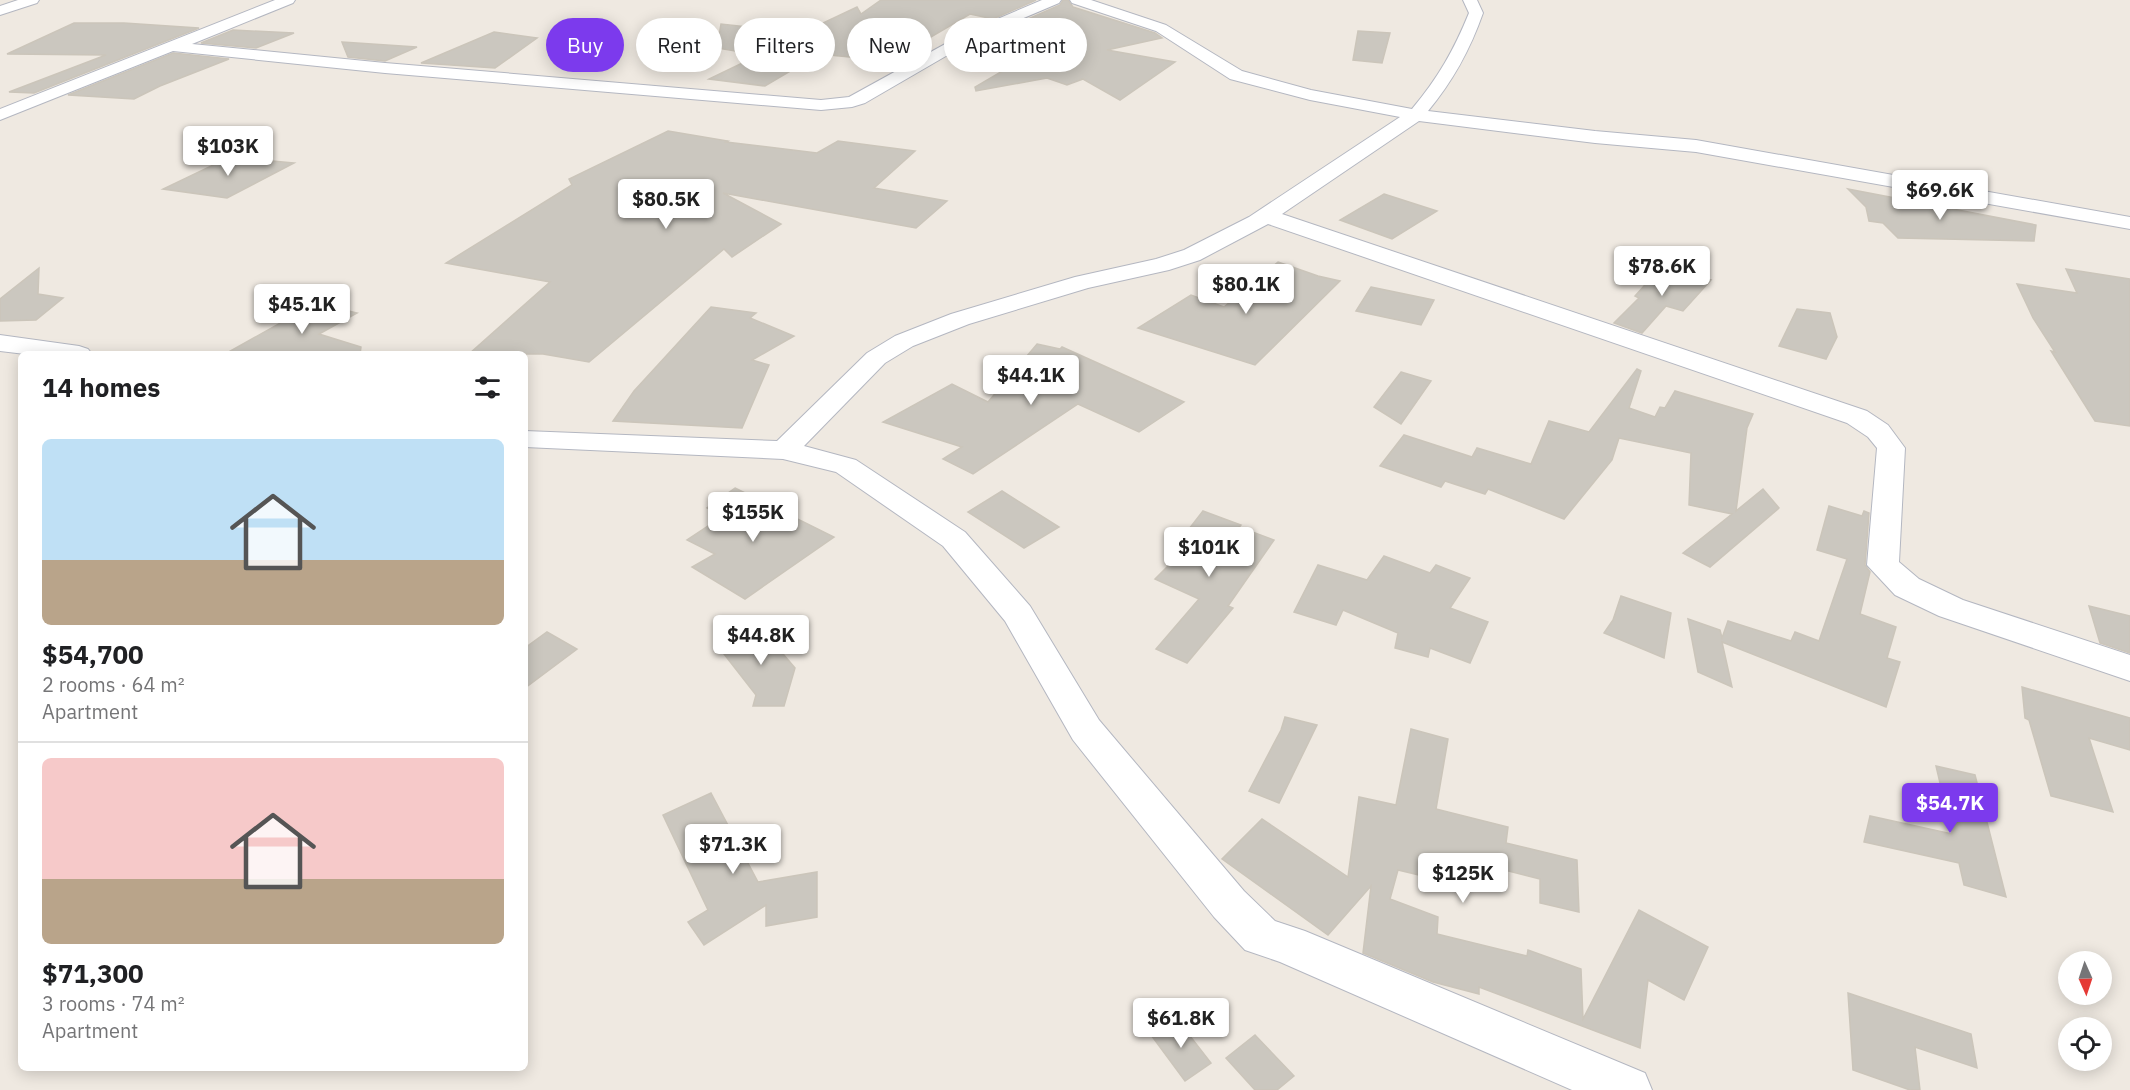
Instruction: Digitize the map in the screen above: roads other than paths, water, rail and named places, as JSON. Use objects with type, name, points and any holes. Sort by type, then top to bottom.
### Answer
[{"type":"street","points":[[0,11],[32,0]]},
{"type":"street","points":[[0,115],[288,0]]},
{"type":"street","points":[[174,47],[385,68],[821,105],[859,99],[972,35],[1054,0]]},
{"type":"street","points":[[1077,0],[1161,28],[1245,79],[1311,95],[1416,115],[1595,137],[1696,146],[2130,223]]},
{"type":"street","points":[[784,450],[876,358],[904,341],[960,320],[1061,289],[1192,255],[1266,216],[1416,115],[1439,87],[1462,49],[1476,13],[1470,0]]},
{"type":"street","points":[[1266,216],[1857,417],[1878,431],[1891,448],[1883,565],[1891,573],[1907,587],[1951,608],[2130,668]]},
{"type":"street","points":[[0,343],[57,351]]},
{"type":"street","points":[[528,439],[784,450],[846,466],[954,539],[1018,614],[1086,730],[1229,904],[1261,936],[1289,945],[1628,1090]]}]
